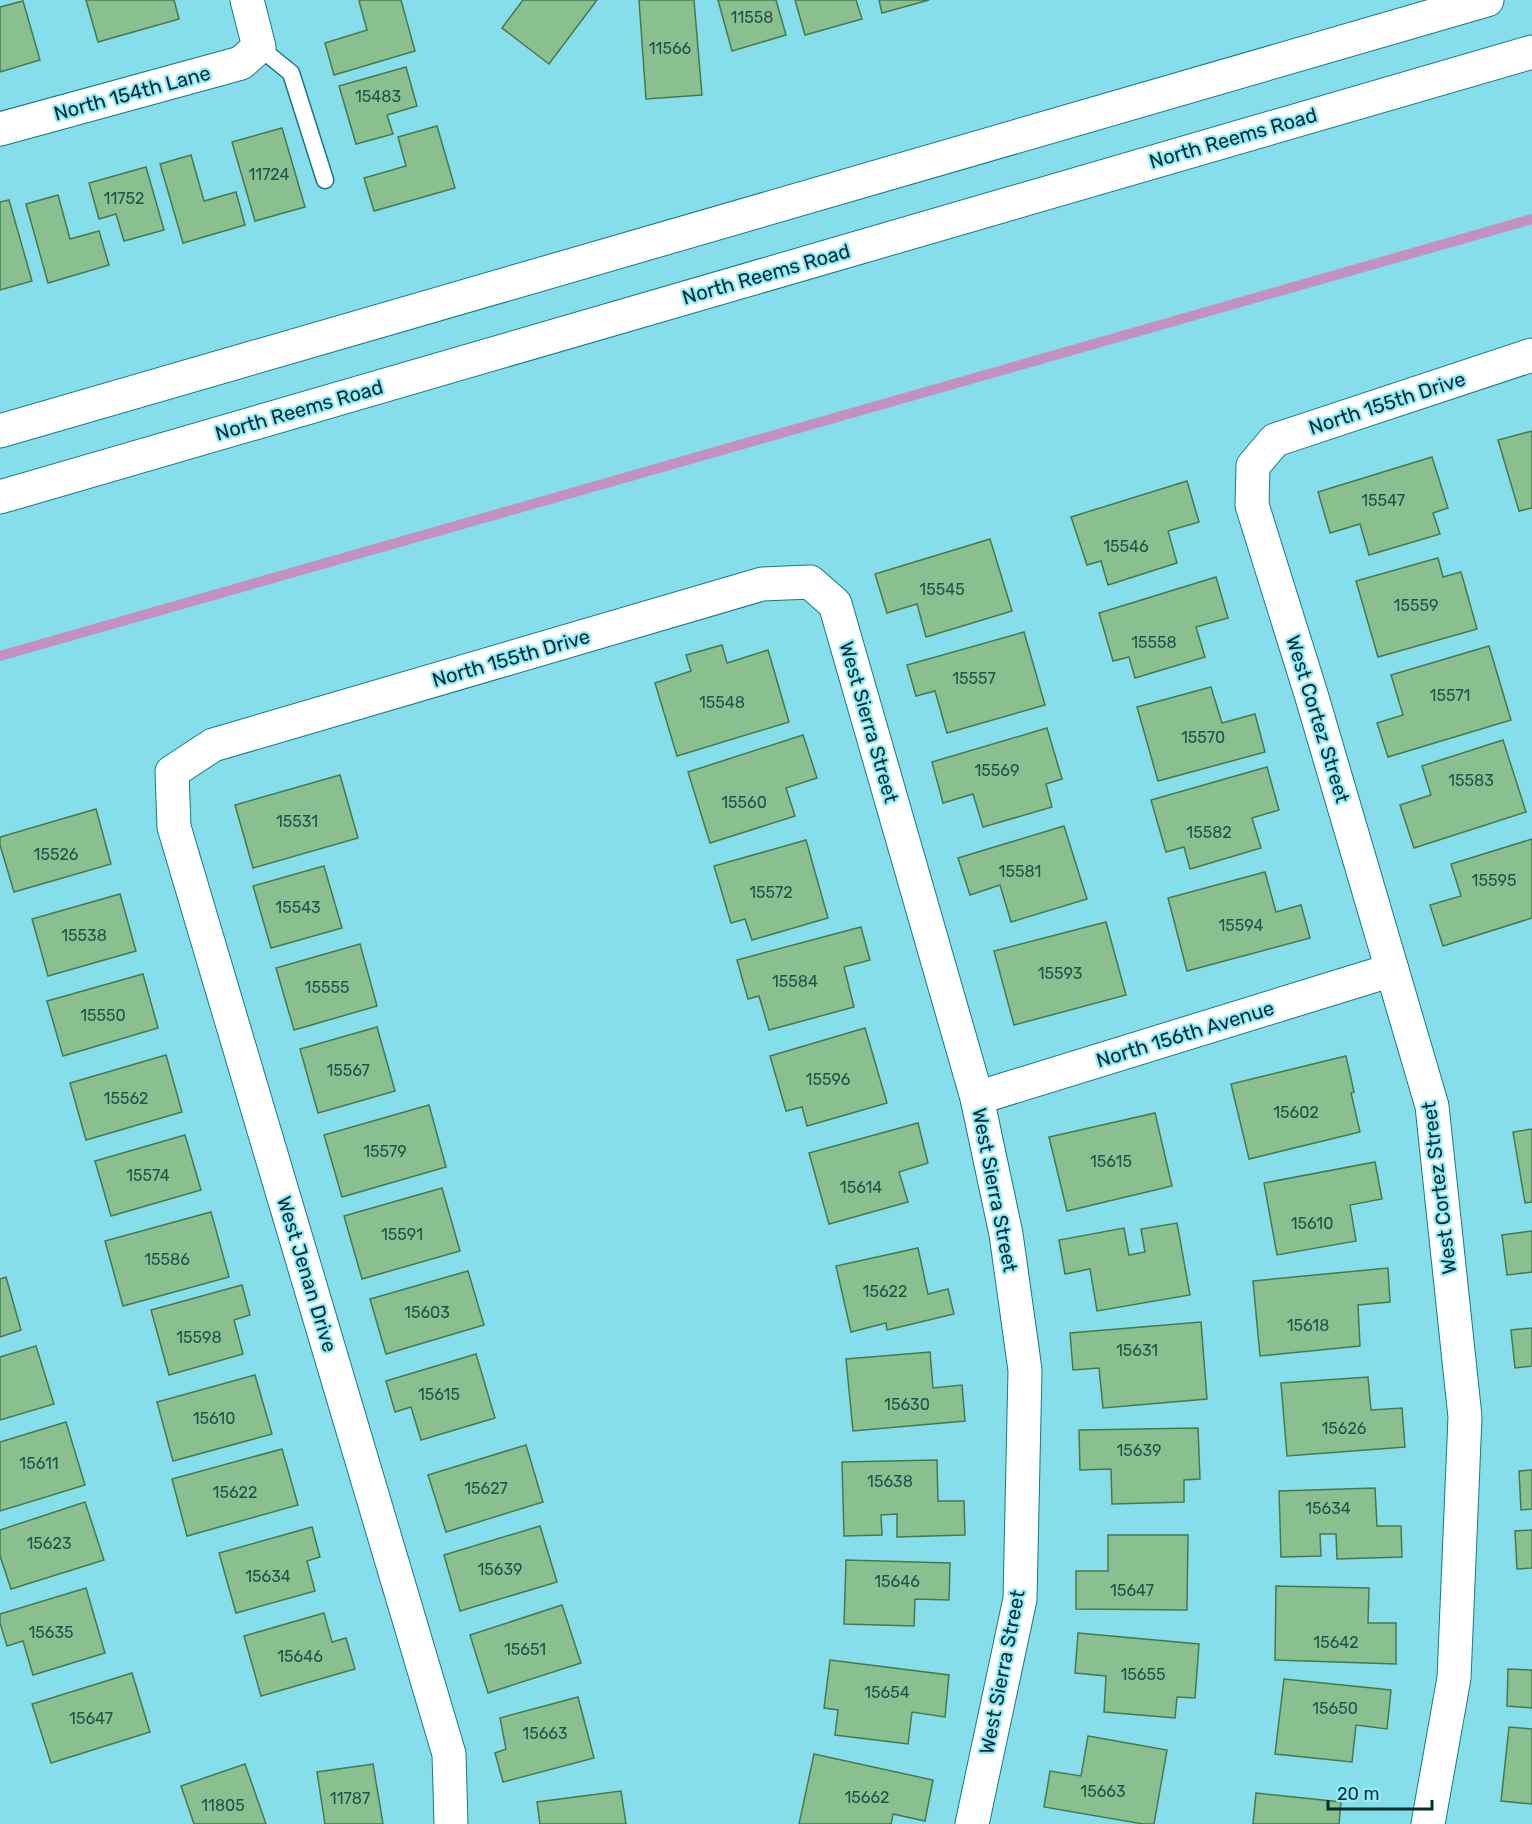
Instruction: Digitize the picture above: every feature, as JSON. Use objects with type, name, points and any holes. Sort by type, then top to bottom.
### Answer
[{"type":"street","points":[[247,0],[259,46]]},
{"type":"street","points":[[0,431],[1487,0]]},
{"type":"street","name":"North 154th Lane","points":[[0,129],[241,63],[259,46]]},
{"type":"street","name":"North Reems Road","points":[[0,497],[1532,52]]},
{"type":"street","name":"North 155th Drive","points":[[1253,466],[1275,440],[1532,355]]},
{"type":"street","name":"West Cortez Street","points":[[1253,466],[1252,506],[1311,694],[1432,1106],[1465,1417],[1454,1678],[1428,1824]]},
{"type":"street","name":"North 155th Drive","points":[[213,745],[762,584],[810,582]]},
{"type":"street","name":"West Sierra Street","points":[[810,582],[835,604],[977,1098],[1006,1234],[1025,1370],[1020,1599],[972,1824]]},
{"type":"street","name":"West Jenan Drive","points":[[213,745],[172,772],[174,827],[449,1754],[451,1824]]},
{"type":"street","name":"North 156th Avenue","points":[[977,1098],[1392,970]]},
{"type":"lane","points":[[259,46],[291,73],[325,180]]},
{"type":"building","points":[[86,0],[174,0],[179,19],[98,42]]},
{"type":"building","points":[[401,0],[415,51],[334,75],[325,43],[367,30],[359,1]]},
{"type":"building","points":[[523,0],[597,0],[549,64],[502,28]]},
{"type":"building","points":[[639,0],[694,0],[702,95],[646,99]]},
{"type":"building","points":[[718,0],[776,0],[786,35],[732,51]]},
{"type":"building","points":[[795,0],[856,0],[862,19],[805,35]]},
{"type":"building","points":[[879,0],[929,0],[882,13]]},
{"type":"building","points":[[23,1],[40,60],[0,72],[0,7]]},
{"type":"building","points":[[406,67],[417,106],[387,115],[393,134],[356,144],[339,86]]},
{"type":"building","points":[[437,126],[455,188],[374,211],[364,178],[406,166],[398,137]]},
{"type":"building","points":[[282,128],[305,207],[255,221],[232,142]]},
{"type":"building","points":[[191,155],[204,201],[236,192],[245,225],[183,243],[160,164]]},
{"type":"building","points":[[146,167],[164,230],[124,241],[116,214],[99,219],[89,183]]},
{"type":"building","points":[[58,195],[70,239],[99,231],[109,265],[48,283],[26,204]]},
{"type":"building","points":[[9,200],[32,281],[0,290],[0,202]]},
{"type":"building","points":[[1532,431],[1532,508],[1519,511],[1498,440]]},
{"type":"building","points":[[1432,457],[1448,508],[1433,513],[1440,534],[1369,555],[1360,524],[1330,533],[1318,492]]},
{"type":"building","points":[[1187,481],[1199,522],[1168,531],[1177,563],[1108,585],[1101,561],[1087,565],[1071,517]]},
{"type":"building","points":[[990,539],[1012,611],[926,637],[917,604],[887,613],[875,574]]},
{"type":"building","points":[[1438,558],[1443,577],[1461,572],[1477,629],[1378,657],[1356,581]]},
{"type":"building","points":[[1216,577],[1228,618],[1196,627],[1205,657],[1135,678],[1129,657],[1113,661],[1099,613]]},
{"type":"building","points":[[1024,632],[1045,705],[947,733],[935,691],[916,696],[907,665]]},
{"type":"building","points":[[722,645],[727,663],[768,650],[789,722],[677,756],[655,683],[691,671],[686,655]]},
{"type":"building","points":[[1489,646],[1511,720],[1388,757],[1377,723],[1403,715],[1391,675]]},
{"type":"building","points":[[1211,687],[1222,723],[1255,714],[1265,752],[1158,781],[1137,707]]},
{"type":"building","points":[[1047,728],[1062,779],[1046,784],[1052,807],[983,827],[973,794],[943,803],[932,762]]},
{"type":"building","points":[[803,735],[817,778],[786,788],[795,816],[710,843],[688,772]]},
{"type":"building","points":[[1503,740],[1526,812],[1414,848],[1400,805],[1431,795],[1422,766]]},
{"type":"building","points":[[1267,767],[1279,810],[1252,818],[1261,848],[1190,869],[1184,847],[1166,852],[1151,800]]},
{"type":"building","points":[[340,775],[358,838],[253,868],[235,805]]},
{"type":"building","points":[[96,809],[111,864],[14,892],[0,845],[0,837]]},
{"type":"building","points":[[1064,826],[1087,899],[1011,922],[1000,885],[970,895],[958,858]]},
{"type":"building","points":[[1532,839],[1532,918],[1443,946],[1430,905],[1461,896],[1451,864]]},
{"type":"building","points":[[806,840],[828,918],[752,940],[745,919],[731,923],[714,866]]},
{"type":"building","points":[[324,866],[342,928],[271,948],[253,886]]},
{"type":"building","points":[[1265,872],[1276,912],[1301,905],[1310,938],[1187,971],[1168,898]]},
{"type":"building","points":[[120,894],[136,951],[48,976],[32,919]]},
{"type":"building","points":[[1106,922],[1126,995],[1014,1025],[994,951]]},
{"type":"building","points":[[861,927],[870,960],[844,967],[854,1007],[769,1030],[759,996],[748,999],[737,960]]},
{"type":"building","points":[[360,944],[377,1006],[294,1030],[276,968]]},
{"type":"building","points":[[143,974],[158,1028],[63,1056],[47,1001]]},
{"type":"building","points":[[377,1027],[395,1091],[318,1113],[300,1049]]},
{"type":"building","points":[[865,1028],[887,1103],[807,1126],[802,1107],[786,1111],[770,1056]]},
{"type":"building","points":[[166,1055],[182,1112],[86,1140],[70,1083]]},
{"type":"building","points":[[1346,1056],[1360,1132],[1249,1159],[1231,1084]]},
{"type":"building","points":[[429,1105],[446,1167],[342,1197],[324,1135]]},
{"type":"building","points":[[1155,1113],[1172,1186],[1067,1211],[1049,1137]]},
{"type":"building","points":[[918,1123],[928,1163],[899,1172],[908,1202],[829,1224],[809,1153]]},
{"type":"building","points":[[1532,1129],[1532,1202],[1525,1203],[1513,1132]]},
{"type":"building","points":[[185,1135],[201,1190],[111,1216],[95,1161]]},
{"type":"building","points":[[1375,1162],[1382,1199],[1350,1205],[1356,1241],[1277,1255],[1264,1183]]},
{"type":"building","points":[[442,1188],[460,1251],[362,1279],[344,1216]]},
{"type":"building","points":[[211,1212],[229,1277],[123,1306],[105,1241]]},
{"type":"building","points":[[1177,1223],[1190,1295],[1097,1311],[1090,1269],[1065,1274],[1059,1240],[1124,1228],[1129,1255],[1145,1252],[1141,1229]]},
{"type":"building","points":[[1532,1231],[1532,1272],[1507,1275],[1502,1235]]},
{"type":"building","points":[[918,1248],[928,1294],[948,1289],[954,1314],[887,1330],[886,1323],[851,1332],[836,1266]]},
{"type":"building","points":[[1388,1268],[1390,1302],[1358,1305],[1360,1346],[1260,1356],[1253,1281]]},
{"type":"building","points":[[468,1271],[484,1325],[386,1354],[370,1299]]},
{"type":"building","points":[[6,1277],[21,1330],[0,1337],[0,1279]]},
{"type":"building","points":[[242,1285],[250,1315],[234,1320],[243,1354],[169,1375],[151,1310]]},
{"type":"building","points":[[1201,1322],[1207,1399],[1103,1408],[1099,1368],[1073,1370],[1070,1333]]},
{"type":"building","points":[[1532,1328],[1532,1366],[1515,1368],[1511,1330]]},
{"type":"building","points":[[36,1346],[54,1404],[0,1420],[0,1357]]},
{"type":"building","points":[[930,1352],[933,1388],[962,1385],[965,1421],[853,1431],[846,1359]]},
{"type":"building","points":[[476,1354],[495,1418],[421,1440],[411,1407],[395,1412],[386,1381]]},
{"type":"building","points":[[255,1375],[272,1434],[173,1461],[157,1402]]},
{"type":"building","points":[[1368,1377],[1371,1410],[1402,1408],[1405,1447],[1287,1456],[1281,1383]]},
{"type":"building","points":[[66,1422],[85,1485],[0,1511],[0,1442]]},
{"type":"building","points":[[1198,1428],[1200,1479],[1184,1480],[1184,1502],[1112,1504],[1111,1469],[1080,1470],[1079,1430]]},
{"type":"building","points":[[526,1445],[543,1502],[446,1532],[428,1475]]},
{"type":"building","points":[[282,1449],[298,1505],[187,1536],[172,1479]]},
{"type":"building","points":[[937,1460],[938,1501],[964,1501],[965,1535],[897,1537],[897,1514],[881,1515],[882,1535],[844,1536],[842,1462]]},
{"type":"building","points":[[1532,1470],[1532,1509],[1521,1510],[1519,1471]]},
{"type":"building","points":[[1375,1488],[1377,1526],[1401,1526],[1402,1557],[1337,1559],[1336,1534],[1320,1534],[1321,1556],[1281,1557],[1279,1491]]},
{"type":"building","points":[[85,1502],[104,1560],[11,1589],[0,1556],[0,1530]]},
{"type":"building","points":[[540,1526],[557,1582],[460,1611],[444,1555]]},
{"type":"building","points":[[312,1527],[320,1557],[307,1561],[315,1591],[236,1613],[219,1553]]},
{"type":"building","points":[[1532,1530],[1532,1568],[1517,1569],[1515,1531]]},
{"type":"building","points":[[1108,1535],[1188,1535],[1187,1610],[1076,1609],[1076,1571],[1108,1571]]},
{"type":"building","points":[[846,1560],[950,1563],[949,1600],[915,1599],[914,1626],[844,1624]]},
{"type":"building","points":[[1276,1586],[1369,1588],[1368,1623],[1396,1623],[1396,1664],[1275,1660]]},
{"type":"building","points":[[86,1588],[105,1653],[33,1675],[23,1641],[7,1646],[0,1623],[0,1614]]},
{"type":"building","points":[[562,1605],[581,1663],[488,1693],[470,1635]]},
{"type":"building","points":[[324,1613],[332,1642],[346,1638],[355,1669],[261,1696],[244,1636]]},
{"type":"building","points":[[1078,1633],[1199,1644],[1195,1698],[1177,1697],[1175,1718],[1104,1712],[1106,1676],[1075,1673]]},
{"type":"building","points":[[830,1660],[949,1675],[945,1717],[912,1712],[908,1744],[835,1735],[838,1710],[824,1708]]},
{"type":"building","points":[[1508,1669],[1532,1670],[1532,1708],[1507,1706]]},
{"type":"building","points":[[132,1673],[150,1732],[51,1763],[32,1704]]},
{"type":"building","points":[[1284,1679],[1391,1690],[1387,1729],[1356,1725],[1352,1762],[1275,1754]]},
{"type":"building","points":[[578,1697],[594,1758],[503,1782],[495,1753],[506,1749],[500,1718]]},
{"type":"building","points":[[1509,1727],[1532,1729],[1532,1804],[1501,1801]]},
{"type":"building","points":[[1088,1736],[1167,1750],[1154,1824],[1044,1807],[1050,1771],[1081,1776]]},
{"type":"building","points":[[814,1754],[933,1780],[925,1821],[893,1814],[891,1824],[799,1824]]},
{"type":"building","points":[[245,1764],[266,1824],[194,1824],[181,1786]]},
{"type":"building","points":[[373,1764],[383,1824],[325,1824],[317,1772]]},
{"type":"building","points":[[621,1791],[626,1824],[540,1824],[537,1802]]},
{"type":"building","points":[[1256,1793],[1341,1802],[1339,1824],[1253,1824]]},
{"type":"waterway","points":[[0,656],[1532,219]]}]
